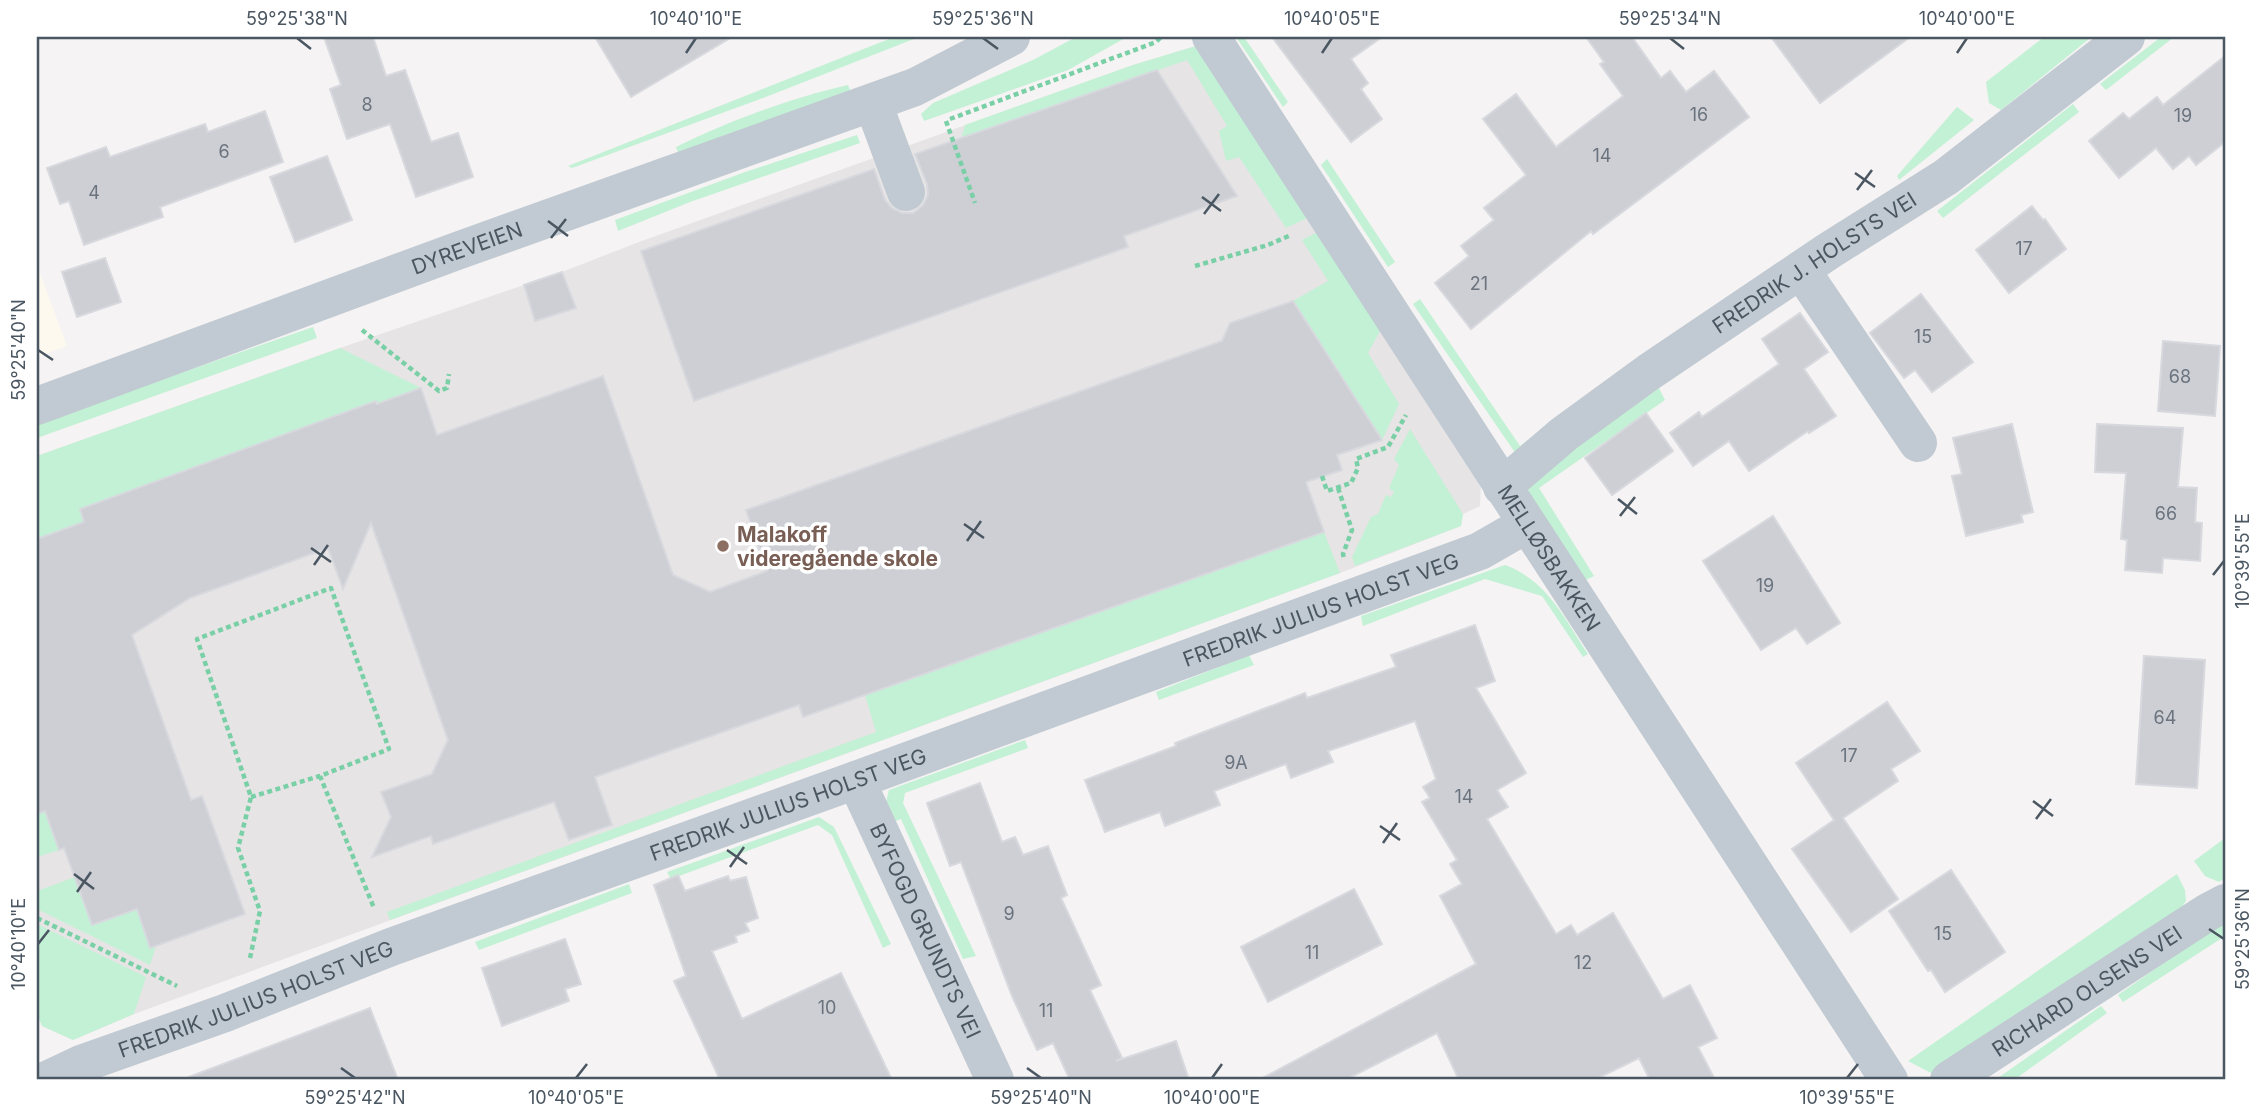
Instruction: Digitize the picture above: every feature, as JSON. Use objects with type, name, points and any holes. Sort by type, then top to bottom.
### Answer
[{"type":"street","name":"DYREVEIEN","points":[[37,406],[470,246],[873,103],[915,87],[1011,37]]},
{"type":"street","name":"MELLØSBAKKEN","points":[[1211,37],[1889,1080]]},
{"type":"street","name":"FREDRIK J. HOLSTS VEI","points":[[1502,487],[1563,434],[1649,372],[1946,177],[2126,37]]},
{"type":"street","points":[[873,103],[906,192]]},
{"type":"street","points":[[1801,270],[1918,443]]},
{"type":"street","name":"FREDRIK JULIUS HOLST VEG","points":[[47,1080],[81,1064],[225,1013],[391,947],[1480,551],[1527,524]]},
{"type":"street","name":"BYFOGD GRUNDTS VEI","points":[[856,780],[995,1080]]},
{"type":"street","name":"RICHARD OLSENS VEI","points":[[1949,1080],[2225,903]]},
{"type":"path","points":[[946,121],[975,203]]},
{"type":"path","points":[[1195,266],[1268,245]]},
{"type":"path","points":[[362,330],[439,391],[447,388],[449,374]]},
{"type":"path","points":[[1322,476],[1327,491],[1351,483],[1358,468],[1356,459],[1388,447]]},
{"type":"path","points":[[1338,488],[1352,530]]},
{"type":"path","points":[[250,960],[260,911],[238,848],[251,797],[197,639],[331,588],[389,749],[320,776],[251,797]]},
{"type":"path","points":[[320,776],[391,947]]},
{"type":"path","points":[[37,918],[179,987]]},
{"type":"shaded area","name":"Malakoff videregående skole","points":[[1196,46],[1481,482],[1480,506],[1463,514],[1461,526],[1340,573],[134,1014],[73,1040],[42,1026],[37,1013],[37,456],[562,272],[1133,65]]},
{"type":"shaded area","points":[[37,265],[67,346],[37,357]]},
{"type":"green space","points":[[894,37],[919,37],[763,98],[572,168],[568,166]]},
{"type":"green space","points":[[1076,37],[1127,37],[1068,70],[924,121],[921,114],[933,103],[1033,60]]},
{"type":"green space","points":[[1236,37],[1244,37],[1288,102],[1283,107]]},
{"type":"green space","points":[[2044,37],[2089,39],[2001,110],[1989,103],[1986,82]]},
{"type":"green space","points":[[2161,37],[2174,37],[2106,90],[2100,84]]},
{"type":"green space","points":[[1196,46],[1309,217],[1286,228],[1239,157],[1226,161],[1219,131],[1227,126],[1187,60],[961,139],[965,125],[1133,65]]},
{"type":"green space","points":[[848,85],[852,95],[679,155],[676,147],[717,128],[782,103]]},
{"type":"green space","points":[[2073,104],[2079,112],[1943,218],[1937,211]]},
{"type":"green space","points":[[1957,107],[1974,120],[1899,180],[1897,176]]},
{"type":"green space","points":[[857,135],[860,143],[690,202],[618,231],[615,220],[745,172]]},
{"type":"green space","points":[[1327,159],[1395,262],[1388,267],[1321,165]]},
{"type":"green space","points":[[1318,232],[1381,329],[1368,353],[1399,404],[1382,440],[1293,301],[1328,281],[1302,240]]},
{"type":"green space","points":[[1420,299],[1520,446],[1653,349],[1516,454],[1413,304]]},
{"type":"green space","points":[[313,327],[317,338],[37,438],[37,423]]},
{"type":"green space","points":[[340,348],[421,388],[80,509],[89,537],[52,534],[37,539],[37,456]]},
{"type":"green space","points":[[1659,388],[1665,400],[1539,488],[1594,576],[1584,581],[1533,504],[1527,486],[1534,477]]},
{"type":"green space","points":[[1410,429],[1463,514],[1461,526],[1355,566],[1352,557],[1371,517],[1378,514],[1386,495],[1391,497],[1394,492],[1389,488],[1399,465],[1394,459]]},
{"type":"green space","points":[[1324,532],[1340,573],[390,920],[387,912],[876,732],[865,695]]},
{"type":"green space","points":[[1505,565],[1520,572],[1544,591],[1563,614],[1588,654],[1583,657],[1542,596],[1485,579],[1363,626],[1361,616]]},
{"type":"green space","points":[[1249,655],[1254,665],[1159,700],[1156,692]]},
{"type":"green space","points":[[1025,740],[1028,748],[905,793],[903,803],[976,956],[963,959],[901,819],[893,822],[886,802],[889,790]]},
{"type":"green space","points":[[45,811],[59,850],[37,857],[37,814]]},
{"type":"green space","points":[[819,817],[834,827],[891,944],[883,948],[832,835],[818,825],[671,879],[667,872]]},
{"type":"green space","points":[[2225,838],[2225,878],[2219,882],[2205,876],[2194,861]]},
{"type":"green space","points":[[2177,874],[2185,890],[2186,901],[2181,908],[1933,1074],[1908,1061]]},
{"type":"green space","points":[[75,877],[137,909],[150,948],[156,946],[150,965],[37,909],[37,891]]},
{"type":"green space","points":[[629,884],[632,893],[479,950],[475,942]]},
{"type":"green space","points":[[2225,920],[2225,936],[2123,1002],[2118,995]]},
{"type":"green space","points":[[37,924],[146,977],[134,1014],[73,1040],[42,1026],[37,1013]]},
{"type":"green space","points":[[2101,1006],[2107,1013],[2014,1080],[1995,1080]]},
{"type":"building","points":[[324,37],[373,37],[386,76],[405,70],[431,142],[458,133],[473,177],[416,197],[390,124],[347,139],[330,89],[341,85]]},
{"type":"building","points":[[595,37],[732,37],[631,97]]},
{"type":"building","points":[[1272,37],[1382,37],[1351,59],[1368,83],[1361,89],[1382,119],[1351,142]]},
{"type":"building","points":[[1586,37],[1632,37],[1661,78],[1670,71],[1686,92],[1714,71],[1749,117],[1593,234],[1591,231],[1471,329],[1435,283],[1469,256],[1461,246],[1494,220],[1484,208],[1526,175],[1483,119],[1516,94],[1556,147],[1623,96],[1600,64],[1604,62]]},
{"type":"building","points":[[1771,37],[1910,37],[1820,103]]},
{"type":"building","points":[[2225,56],[2225,142],[2196,165],[2189,156],[2173,169],[2156,148],[2119,178],[2089,141],[2123,113],[2129,119],[2157,97],[2163,105]]},
{"type":"building","points":[[1157,70],[1237,196],[1124,236],[1128,247],[694,401],[641,251],[874,169],[885,200],[892,208],[902,213],[913,213],[923,205],[928,195],[927,184],[915,154]]},
{"type":"building","points":[[265,111],[283,162],[160,207],[163,217],[84,245],[69,201],[60,204],[47,168],[106,147],[110,157],[205,124],[208,132]]},
{"type":"building","points":[[327,156],[352,220],[295,242],[270,177]]},
{"type":"building","points":[[2032,206],[2043,220],[2045,219],[2066,249],[2009,293],[1976,250]]},
{"type":"building","points":[[105,258],[121,302],[77,317],[62,272]]},
{"type":"building","points":[[562,272],[576,308],[535,321],[524,285]]},
{"type":"building","points":[[1921,294],[1973,362],[1932,392],[1915,370],[1904,378],[1870,333]]},
{"type":"building","points":[[1293,301],[1382,440],[1337,455],[1342,470],[1306,482],[1324,532],[803,717],[799,705],[595,777],[612,825],[569,840],[554,802],[433,844],[431,836],[372,857],[391,817],[381,792],[432,774],[448,740],[371,523],[343,589],[328,548],[190,598],[132,635],[191,800],[202,796],[245,914],[150,948],[137,909],[92,925],[64,848],[59,850],[45,811],[37,814],[37,539],[84,522],[80,509],[376,401],[377,404],[421,388],[437,435],[603,376],[673,575],[710,592],[767,571],[746,510],[1222,341],[1230,323]]},
{"type":"building","points":[[1800,313],[1828,352],[1804,369],[1836,416],[1809,433],[1808,431],[1749,471],[1729,441],[1693,466],[1670,433],[1699,412],[1702,417],[1779,364],[1762,339]]},
{"type":"building","points":[[2163,341],[2220,346],[2215,416],[2158,411]]},
{"type":"building","points":[[1646,413],[1673,451],[1612,495],[1585,458]]},
{"type":"building","points":[[2012,424],[2033,512],[2021,515],[2023,522],[1966,536],[1952,476],[1962,474],[1953,438]]},
{"type":"building","points":[[2097,424],[2183,428],[2178,487],[2197,488],[2195,522],[2202,523],[2200,561],[2163,558],[2162,573],[2125,570],[2127,540],[2121,539],[2126,473],[2095,472]]},
{"type":"building","points":[[1773,516],[1840,623],[1807,644],[1796,628],[1761,650],[1703,561]]},
{"type":"building","points":[[1475,625],[1495,681],[1476,688],[1526,773],[1497,790],[1508,807],[1487,819],[1556,934],[1571,925],[1577,935],[1613,913],[1663,999],[1690,985],[1717,1038],[1698,1047],[1715,1080],[1650,1080],[1639,1058],[1594,1080],[1459,1080],[1437,1033],[1345,1080],[1259,1080],[1476,964],[1440,896],[1462,884],[1450,864],[1457,860],[1422,802],[1430,798],[1423,787],[1436,779],[1415,721],[1328,751],[1333,762],[1291,778],[1286,764],[1214,791],[1220,805],[1165,826],[1160,812],[1105,832],[1085,780],[1305,693],[1307,698],[1396,667],[1391,655]]},
{"type":"building","points":[[2144,656],[2205,660],[2197,788],[2136,784]]},
{"type":"building","points":[[1887,702],[1920,751],[1891,769],[1898,781],[1843,818],[1898,899],[1851,932],[1792,849],[1834,820],[1796,763]]},
{"type":"building","points":[[980,783],[1002,842],[1015,837],[1023,855],[1048,846],[1067,895],[1061,898],[1101,985],[1090,990],[1122,1058],[1116,1061],[1176,1041],[1189,1080],[1070,1080],[1053,1043],[1037,1050],[1012,996],[961,862],[950,866],[927,803]]},
{"type":"building","points":[[1951,870],[2005,952],[1945,992],[1889,911]]},
{"type":"building","points":[[678,875],[685,891],[728,876],[730,881],[746,877],[758,918],[745,923],[749,931],[735,936],[737,942],[712,951],[742,1019],[841,973],[892,1080],[720,1080],[674,981],[686,976],[654,885]]},
{"type":"building","points":[[1354,889],[1382,944],[1268,1002],[1241,947]]},
{"type":"building","points":[[565,939],[581,984],[565,989],[569,1001],[502,1026],[482,968]]},
{"type":"building","points":[[370,1008],[398,1080],[189,1080],[189,1077]]},
{"type":"place","name":"Malakoff videregående skole","points":[[723,546]]}]
